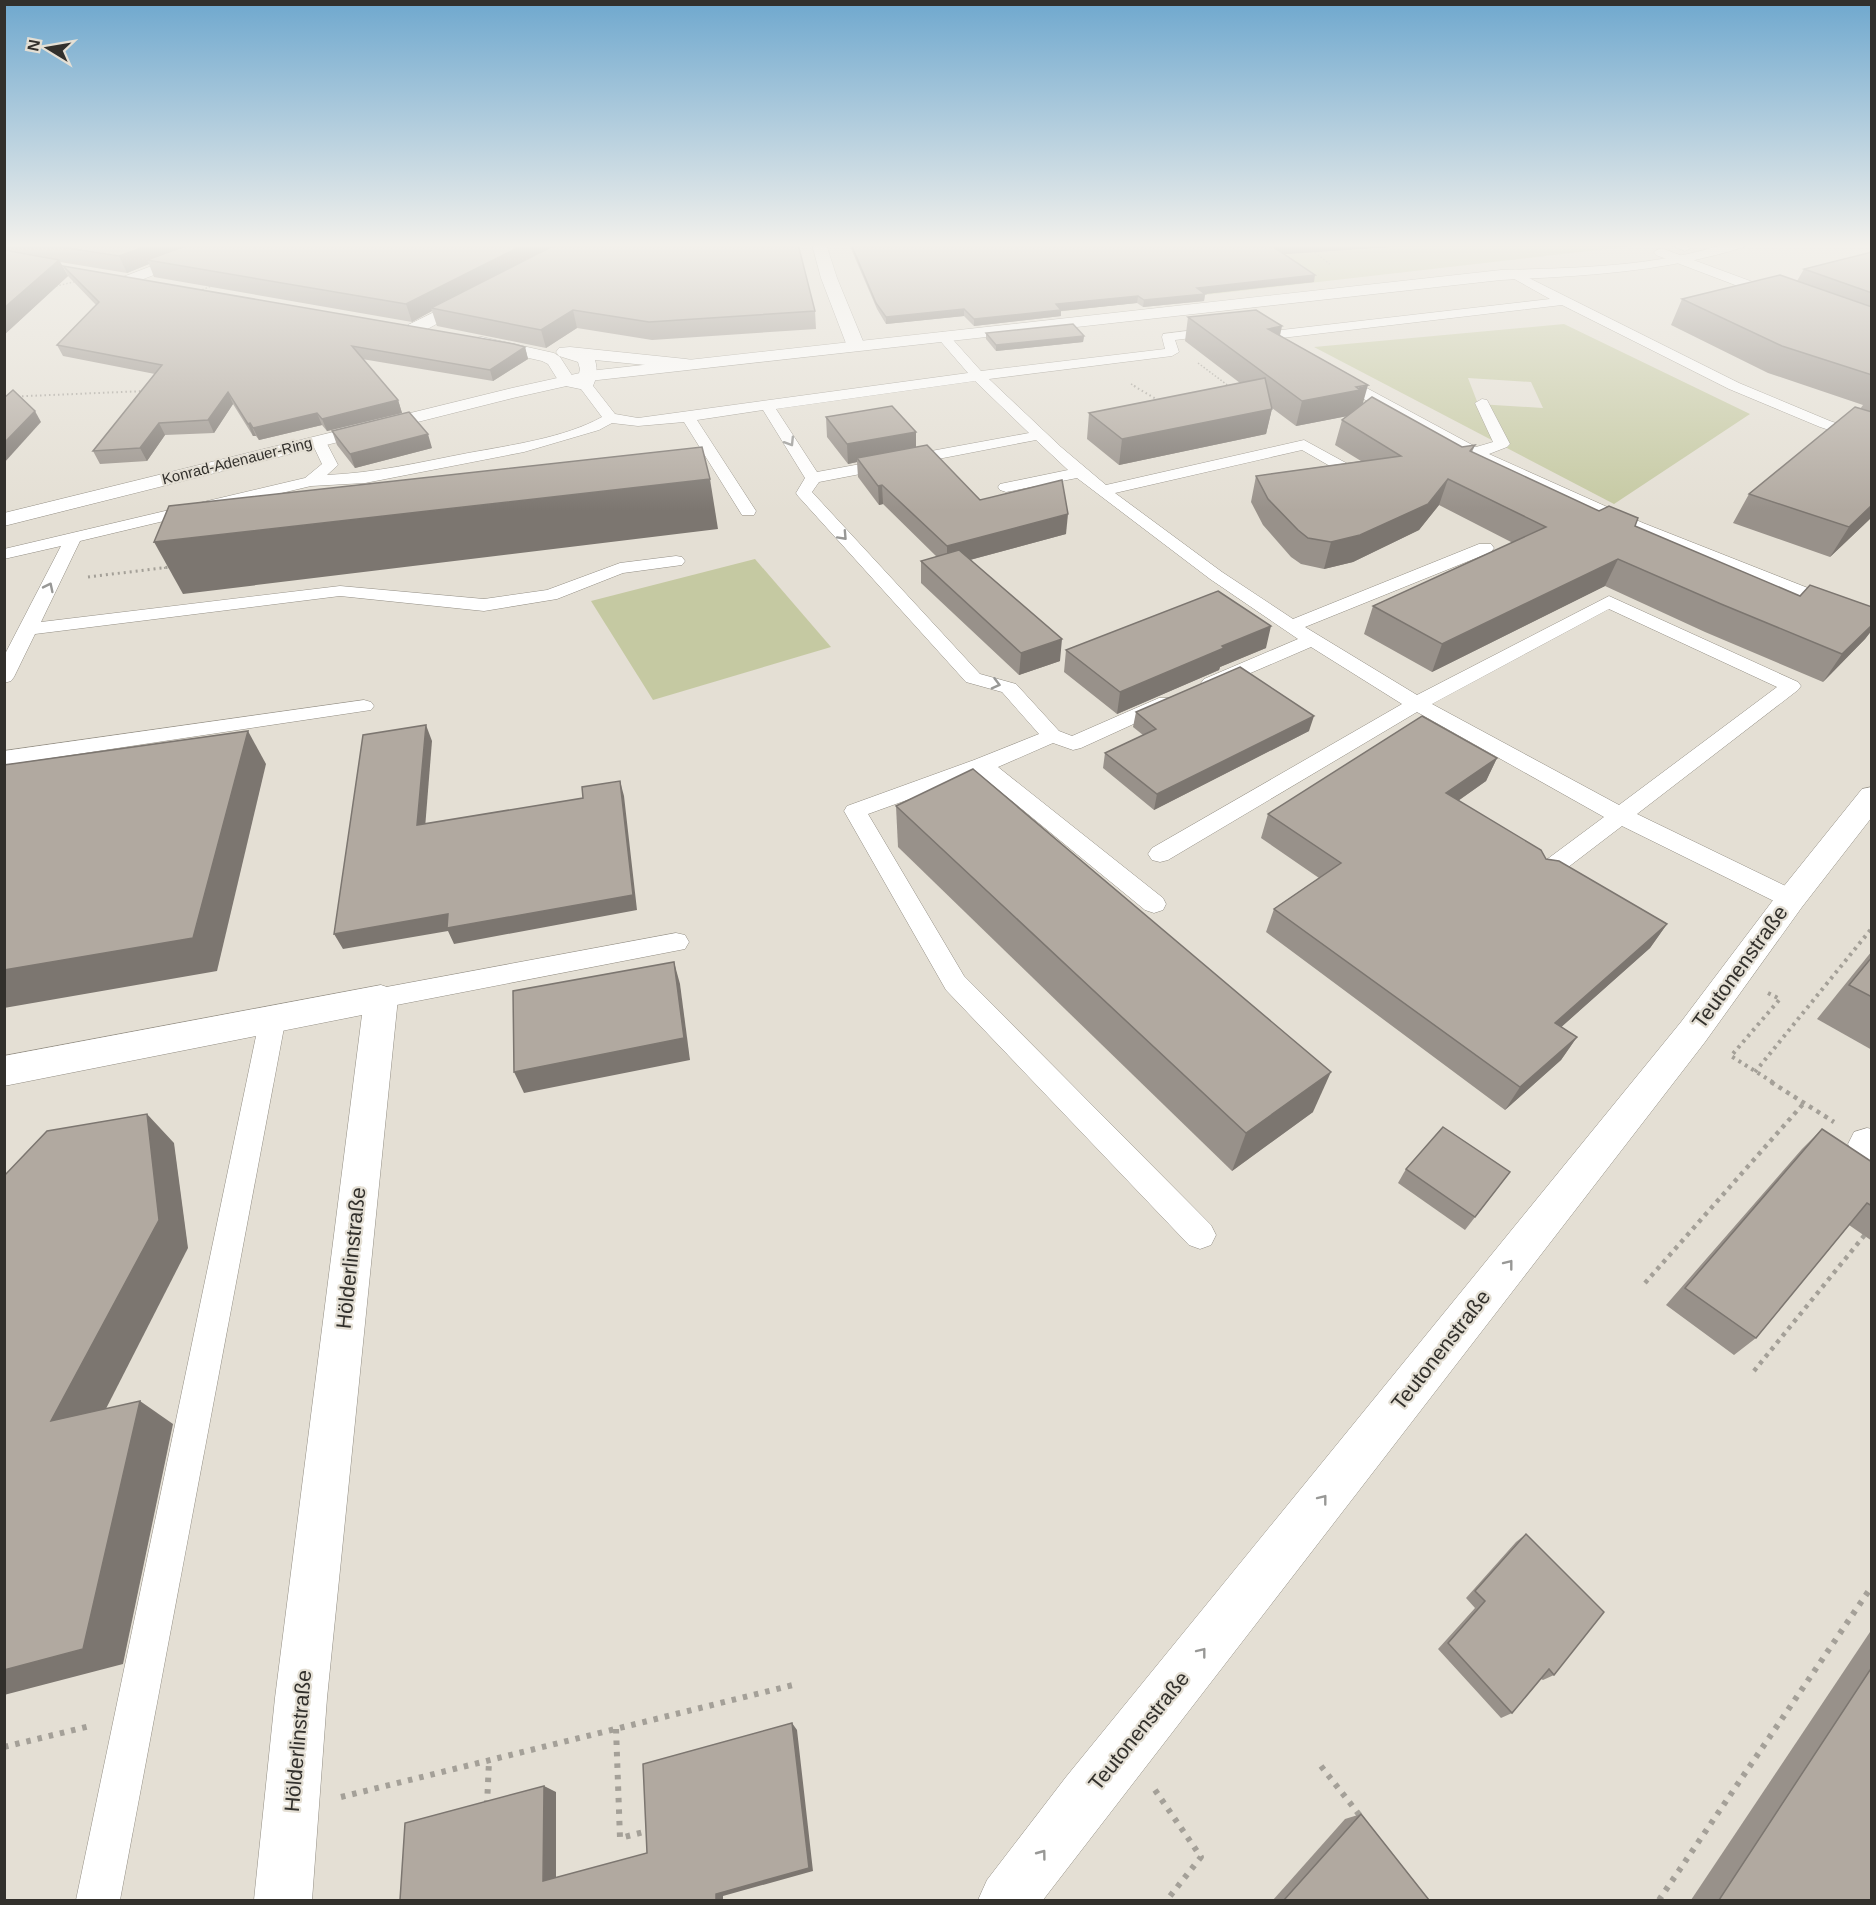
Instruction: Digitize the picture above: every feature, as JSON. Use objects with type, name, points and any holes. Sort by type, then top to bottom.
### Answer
[{"type":"street","points":[[851,333],[856,346]]},
{"type":"street","name":"Konrad-Adenauer-Ring","points":[[470,404],[686,364],[970,333]]},
{"type":"street","points":[[466,339],[519,348],[686,364]]},
{"type":"street","points":[[519,348],[552,359],[567,381],[587,381],[586,359],[570,352]]},
{"type":"street","name":"Konrad-Adenauer-Ring","points":[[587,381],[688,370],[726,361]]},
{"type":"street","name":"Konrad-Adenauer-Ring","points":[[4,520],[567,381]]},
{"type":"street","name":"Teutonenstraße","points":[[1007,1900],[1693,1032],[1791,899],[1872,796]]},
{"type":"street","points":[[4,1071],[273,1017],[381,998]]},
{"type":"street","name":"Hölderlinstraße","points":[[283,1900],[301,1698],[381,998]]},
{"type":"lane","points":[[4,554],[311,481],[365,478],[524,447],[594,427],[610,418],[638,422],[688,417],[978,376],[1172,352],[1168,337],[1203,333]]},
{"type":"lane","points":[[1270,333],[1294,348]]},
{"type":"lane","points":[[1273,335],[1291,333]]},
{"type":"lane","points":[[1625,333],[1752,396],[1822,424],[1872,440]]},
{"type":"lane","points":[[942,336],[978,376],[1102,490],[1311,640],[1416,704],[1577,793],[1791,899]]},
{"type":"lane","points":[[1322,367],[1369,398],[1474,453],[1644,530],[1851,612]]},
{"type":"lane","points":[[587,381],[610,418]]},
{"type":"lane","points":[[1474,453],[1502,444],[1482,403]]},
{"type":"lane","points":[[767,406],[813,478]]},
{"type":"lane","points":[[688,417],[748,511]]},
{"type":"lane","points":[[1041,435],[813,478],[804,493],[973,678],[1009,688],[1052,736],[1072,742],[1311,640]]},
{"type":"lane","points":[[311,481],[330,465],[319,441]]},
{"type":"lane","points":[[1102,490],[1304,445],[1362,478]]},
{"type":"lane","points":[[1006,487],[1082,472]]},
{"type":"lane","points":[[4,677],[73,538]]},
{"type":"lane","points":[[1291,626],[1485,548]]},
{"type":"lane","points":[[28,629],[340,591],[484,605],[551,595],[620,568],[676,561]]},
{"type":"lane","points":[[1160,854],[1416,704],[1610,602],[1791,686],[1542,876]]},
{"type":"lane","points":[[4,758],[364,706]]},
{"type":"lane","points":[[1052,736],[982,765],[855,811],[955,983],[1200,1235]]},
{"type":"lane","points":[[982,765],[1154,904]]},
{"type":"lane","points":[[381,998],[676,942]]},
{"type":"lane","points":[[98,1900],[273,1017]]},
{"type":"path","points":[[1172,352],[1185,352],[1238,393]]},
{"type":"path","points":[[1107,361],[1134,387],[1162,403]]},
{"type":"path","points":[[4,397],[147,391]]},
{"type":"path","points":[[52,582],[180,566]]},
{"type":"path","points":[[1755,1072],[1872,928]]},
{"type":"path","points":[[1780,999],[1731,1056],[1869,1145]]},
{"type":"path","points":[[1645,1283],[1804,1103]]},
{"type":"path","points":[[1754,1371],[1872,1226]]},
{"type":"path","points":[[1659,1900],[1872,1586]]},
{"type":"path","points":[[291,1810],[797,1684]]},
{"type":"path","points":[[4,1747],[134,1715]]},
{"type":"path","points":[[616,1729],[620,1838],[655,1829]]},
{"type":"path","points":[[1127,1747],[1201,1857],[1167,1900]]},
{"type":"path","points":[[486,1811],[489,1761]]},
{"type":"path","points":[[1321,1766],[1363,1820]]},
{"type":"green space","points":[[1467,333],[1582,333],[1750,414],[1614,504],[1314,347]],"holes":[[[1468,378],[1531,382],[1543,408],[1478,404]]]},
{"type":"green space","points":[[755,559],[831,647],[653,700],[591,601]]},
{"type":"building","points":[[69,333],[450,333],[525,347],[490,370],[352,346],[398,400],[322,419],[317,413],[253,428],[250,423],[248,424],[228,392],[208,420],[159,423],[140,448],[93,451],[162,365],[57,345]]},
{"type":"building","points":[[986,333],[1081,333],[1084,336],[996,345]]},
{"type":"building","points":[[1210,333],[1275,333],[1368,385],[1356,387],[1360,390],[1302,401]]},
{"type":"building","points":[[1754,333],[1872,333],[1872,375],[1782,346]]},
{"type":"building","points":[[1265,378],[1272,409],[1122,439],[1089,413]]},
{"type":"building","points":[[13,390],[35,411],[4,443],[4,398]]},
{"type":"building","points":[[1372,397],[1462,447],[1475,445],[1470,451],[1599,511],[1609,506],[1638,518],[1635,526],[1800,596],[1810,585],[1872,607],[1872,625],[1842,654],[1618,559],[1442,644],[1373,606],[1546,527],[1448,479],[1428,504],[1360,535],[1331,542],[1308,538],[1268,499],[1256,476],[1401,456],[1342,420]]},
{"type":"building","points":[[892,406],[916,432],[847,444],[826,417]]},
{"type":"building","points":[[1855,407],[1872,412],[1872,505],[1849,527],[1749,494]]},
{"type":"building","points":[[409,412],[428,434],[350,454],[332,431]]},
{"type":"building","points":[[927,445],[980,500],[1062,480],[1068,514],[947,546],[882,485],[878,486],[857,458]]},
{"type":"building","points":[[702,447],[710,479],[154,542],[169,506]]},
{"type":"building","points":[[959,550],[1062,639],[1021,653],[921,561]]},
{"type":"building","points":[[1218,591],[1271,626],[1120,692],[1066,650]]},
{"type":"building","points":[[1240,667],[1314,716],[1157,794],[1105,753],[1156,729],[1136,712]]},
{"type":"building","points":[[1422,716],[1497,758],[1446,793],[1541,850],[1546,859],[1559,861],[1667,924],[1555,1023],[1577,1037],[1520,1087],[1274,909],[1341,863],[1268,814]]},
{"type":"building","points":[[426,725],[417,825],[583,798],[582,787],[620,781],[633,895],[447,928],[448,914],[334,934],[363,735]]},
{"type":"building","points":[[248,731],[193,938],[4,970],[4,765]]},
{"type":"building","points":[[973,769],[1331,1072],[1246,1133],[896,806]]},
{"type":"building","points":[[1872,957],[1872,997],[1849,985]]},
{"type":"building","points":[[674,962],[684,1038],[514,1072],[513,991]]},
{"type":"building","points":[[147,1114],[159,1220],[51,1421],[140,1401],[83,1649],[4,1670],[4,1176],[47,1131]]},
{"type":"building","points":[[1443,1127],[1510,1172],[1475,1217],[1406,1169]]},
{"type":"building","points":[[1822,1129],[1872,1162],[1872,1206],[1867,1203],[1756,1338],[1685,1288]]},
{"type":"building","points":[[1526,1534],[1604,1612],[1554,1675],[1549,1669],[1512,1713],[1448,1643],[1485,1601],[1475,1591]]},
{"type":"building","points":[[1872,1667],[1872,1900],[1719,1900]]},
{"type":"building","points":[[792,1723],[809,1868],[716,1894],[716,1900],[400,1900],[405,1823],[544,1786],[543,1881],[647,1853],[643,1764]]},
{"type":"building","points":[[1361,1814],[1429,1900],[1284,1900]]}]
